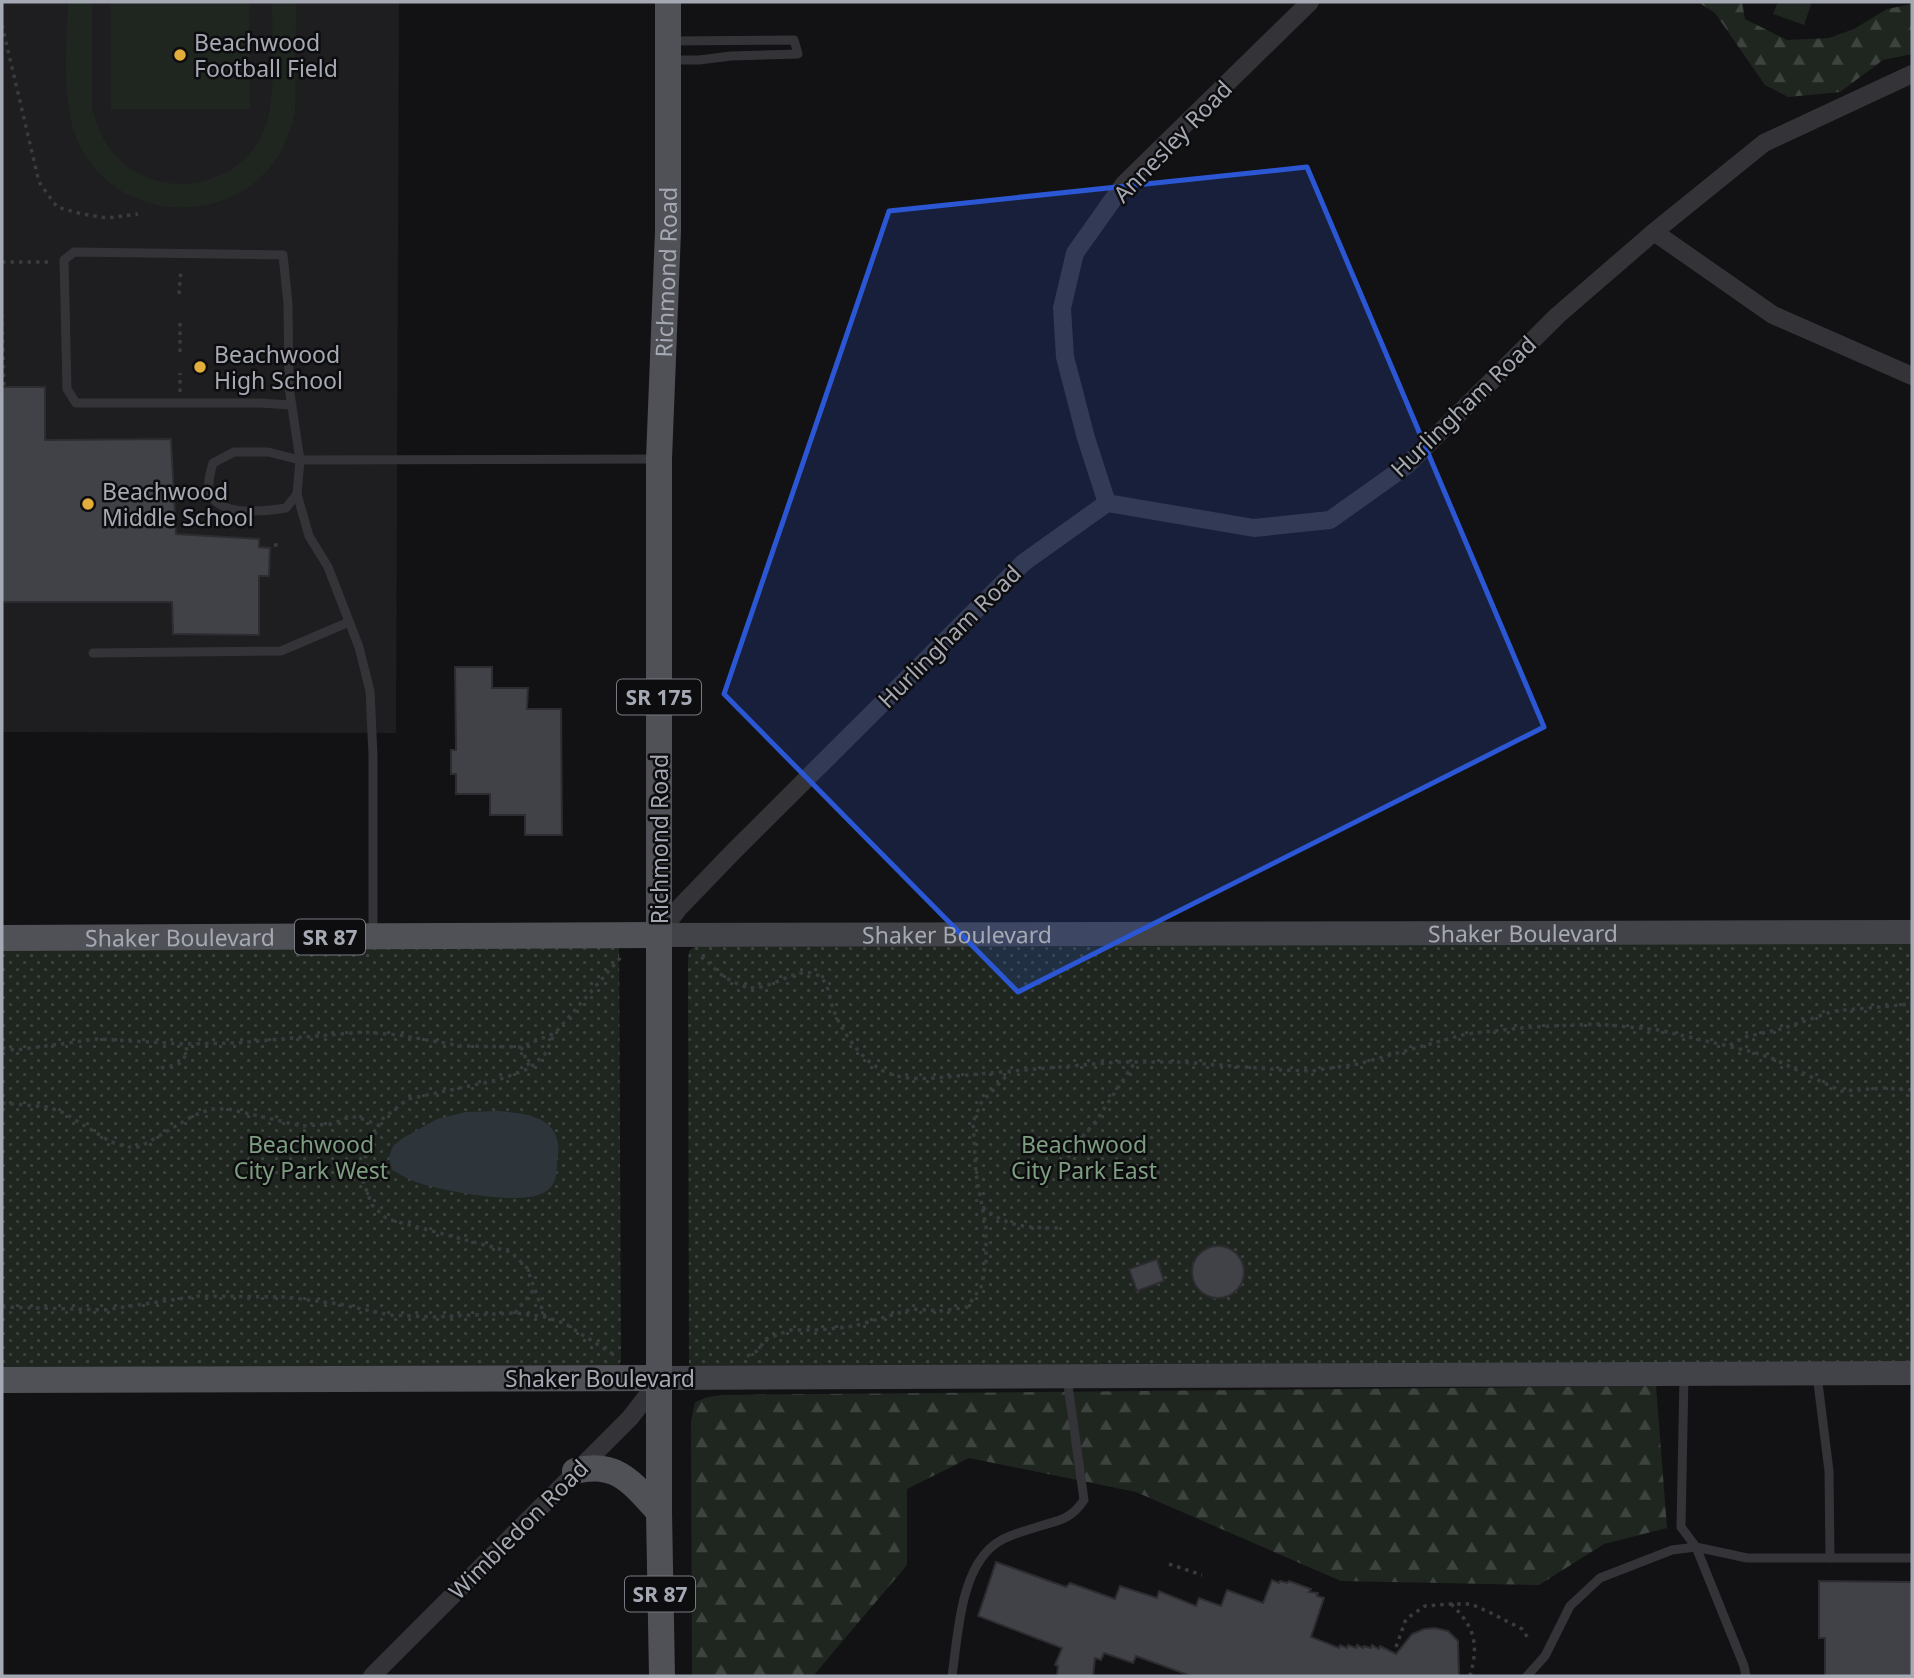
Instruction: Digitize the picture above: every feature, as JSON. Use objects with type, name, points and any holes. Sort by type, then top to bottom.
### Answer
[{"type":"main road","name":"Richmond Road","points":[[662,1676],[659,1512],[659,459],[668,231],[668,2]]},
{"type":"main road","name":"Shaker Boulevard","points":[[2,938],[1912,932]]},
{"type":"main road","name":"Shaker Boulevard","points":[[2,1380],[1912,1373]]},
{"type":"main road","points":[[575,1472],[593,1467],[618,1472],[659,1512]]},
{"type":"street","name":"Annesley Road","points":[[1107,503],[1086,438],[1065,357],[1062,308],[1075,253],[1124,184],[1310,2]]},
{"type":"street","name":"Hurlingham Road","points":[[659,935],[679,908],[734,851],[1023,563],[1107,503],[1254,528],[1330,520],[1406,466],[1558,315],[1654,232],[1764,143],[1912,75]]},
{"type":"street","points":[[1654,232],[1773,315],[1912,376]]},
{"type":"street","name":"Wimbledon Road","points":[[372,1676],[630,1418],[659,1378]]},
{"type":"lane","points":[[794,40],[798,54],[699,60],[668,51],[794,40]]},
{"type":"lane","points":[[292,405],[76,402],[67,389],[64,260],[74,252],[283,255],[288,304],[289,387],[292,405],[300,460],[297,494],[309,536],[328,567],[359,647],[370,691],[373,755],[373,937]]},
{"type":"lane","points":[[297,494],[286,509],[240,511],[219,505],[210,495],[209,479],[213,463],[234,452],[268,452],[300,460],[659,459]]},
{"type":"lane","points":[[93,653],[281,651],[349,622]]},
{"type":"lane","points":[[1817,1373],[1829,1471],[1830,1558]]},
{"type":"lane","points":[[1685,1374],[1681,1527],[1696,1547],[1746,1676]]},
{"type":"lane","points":[[952,1676],[964,1597],[974,1569],[993,1545],[1014,1535],[1062,1521],[1076,1512],[1084,1500],[1066,1376]]},
{"type":"lane","points":[[1527,1676],[1545,1656],[1570,1606],[1600,1578],[1672,1550],[1696,1547],[1747,1558],[1912,1558]]},
{"type":"path","points":[[2,26],[39,182],[57,207],[107,218],[138,214]]},
{"type":"path","points":[[2,262],[51,262]]},
{"type":"path","points":[[180,294],[181,269]]},
{"type":"path","points":[[2,314],[4,387]]},
{"type":"path","points":[[180,323],[180,353]]},
{"type":"path","points":[[180,373],[180,394]]},
{"type":"path","points":[[274,545],[282,545]]},
{"type":"path","points":[[545,1317],[527,1268],[511,1252],[387,1219],[372,1205],[363,1181],[365,1158],[381,1120],[408,1099],[498,1080],[530,1068],[545,1054],[555,1033],[621,956],[629,956]]},
{"type":"path","points":[[698,957],[706,960],[728,979],[746,987],[763,988],[803,973],[819,976],[827,986],[844,1032],[875,1066],[891,1074],[922,1079],[1082,1064],[1135,1062],[1180,1062],[1312,1071],[1359,1063],[1466,1034],[1577,1025],[1615,1025],[1645,1028],[1767,1056],[1841,1091],[1885,1088],[1912,1090]]},
{"type":"path","points":[[1728,1046],[1745,1037],[1781,1029],[1834,1011],[1912,1004]]},
{"type":"path","points":[[2,1048],[16,1050],[97,1039],[187,1044],[249,1042],[363,1032],[399,1035],[461,1046],[521,1047],[555,1033]]},
{"type":"path","points":[[161,1068],[180,1065],[186,1058],[187,1044]]},
{"type":"path","points":[[521,1047],[530,1068]]},
{"type":"path","points":[[1062,1182],[1065,1162],[1135,1062]]},
{"type":"path","points":[[738,1360],[757,1351],[766,1339],[791,1330],[855,1326],[912,1309],[943,1311],[967,1307],[982,1287],[986,1262],[986,1227],[976,1174],[973,1122],[982,1103],[1010,1071]]},
{"type":"path","points":[[2,1103],[48,1107],[111,1142],[126,1147],[139,1147],[193,1116],[211,1109],[228,1109],[302,1126],[332,1124],[349,1117],[357,1117],[378,1125]]},
{"type":"path","points":[[982,1207],[1003,1222],[1026,1228],[1062,1228]]},
{"type":"path","points":[[515,1313],[535,1288]]},
{"type":"path","points":[[2,1307],[104,1310],[200,1296],[286,1297],[339,1304],[390,1315],[433,1317],[515,1313],[564,1322],[621,1359]]},
{"type":"path","points":[[1169,1563],[1202,1575]]},
{"type":"path","points":[[1451,1604],[1464,1616],[1473,1632],[1475,1648],[1470,1676]]},
{"type":"path","points":[[1396,1647],[1406,1619],[1425,1606],[1451,1604],[1471,1604],[1491,1613],[1522,1629],[1530,1641]]},
{"type":"highlighted area","points":[[1307,167],[1544,727],[1018,992],[724,694],[889,211]]},
{"type":"shaded area","name":"Beachwood High School","points":[[2,2],[399,2],[396,733],[2,732]]},
{"type":"shaded area","points":[[498,1111],[536,1117],[544,1121],[556,1134],[557,1173],[548,1190],[522,1198],[484,1196],[428,1186],[392,1170],[389,1157],[393,1146],[437,1119],[466,1112]]},
{"type":"green space","points":[[68,2],[92,2],[92,108],[104,139],[111,151],[133,170],[152,179],[173,184],[215,178],[234,168],[250,154],[262,135],[270,106],[273,70],[272,2],[296,2],[295,113],[284,144],[274,162],[253,184],[228,198],[200,206],[172,207],[144,201],[118,189],[96,170],[79,144],[73,128],[66,75]]},
{"type":"green space","name":"Beachwood Football Field","points":[[111,2],[249,2],[250,109],[111,109]]},
{"type":"green space","points":[[1698,2],[1742,2],[1745,19],[1787,40],[1829,38],[1854,29],[1887,9],[1912,4],[1912,54],[1883,60],[1840,92],[1788,97],[1765,85],[1715,13]]},
{"type":"green space","points":[[1778,2],[1812,2],[1804,25],[1773,14]]},
{"type":"green space","name":"Beachwood City Park West","points":[[619,935],[619,1368],[2,1380],[2,938]]},
{"type":"green space","name":"Beachwood City Park East","points":[[1912,942],[1912,1366],[691,1368],[689,1364],[688,961],[689,951],[694,947]]},
{"type":"green space","points":[[1656,1386],[1667,1528],[1604,1544],[1539,1585],[1341,1581],[1136,1492],[969,1458],[907,1489],[907,1565],[813,1676],[692,1676],[691,1422],[695,1402],[708,1397]]},
{"type":"building","name":"Beachwood Middle School","points":[[2,387],[45,387],[45,440],[171,439],[176,534],[259,539],[259,547],[270,548],[269,576],[259,576],[259,635],[173,634],[172,602],[2,602]]},
{"type":"building","points":[[455,667],[492,667],[492,688],[528,688],[527,709],[561,709],[562,835],[525,835],[525,815],[490,815],[490,794],[456,794],[456,774],[451,774],[451,750],[456,750]]},
{"type":"building","points":[[1218,1246],[1237,1253],[1244,1272],[1237,1291],[1218,1298],[1199,1291],[1192,1272],[1199,1253]]},
{"type":"building","points":[[1157,1259],[1164,1281],[1137,1291],[1129,1269]]},
{"type":"building","points":[[996,1562],[1066,1587],[1070,1583],[1115,1599],[1120,1586],[1157,1598],[1159,1591],[1196,1606],[1199,1598],[1221,1606],[1227,1590],[1263,1603],[1272,1580],[1279,1583],[1289,1581],[1311,1589],[1309,1592],[1318,1593],[1317,1596],[1324,1598],[1311,1637],[1339,1648],[1340,1645],[1347,1648],[1348,1645],[1356,1648],[1357,1645],[1371,1648],[1372,1645],[1396,1654],[1412,1634],[1435,1628],[1448,1631],[1458,1641],[1459,1676],[1191,1676],[1136,1656],[1133,1663],[1104,1653],[1101,1660],[1095,1658],[1093,1676],[1057,1676],[1058,1666],[1055,1665],[1062,1648],[978,1616]]},
{"type":"building","points":[[1819,1581],[1912,1582],[1912,1676],[1825,1676],[1825,1638],[1819,1638]]},
{"type":"place","name":"Beachwood Football Field","points":[[180,55]]},
{"type":"place","name":"Beachwood High School","points":[[200,367]]},
{"type":"place","name":"Beachwood Middle School","points":[[88,504]]}]
